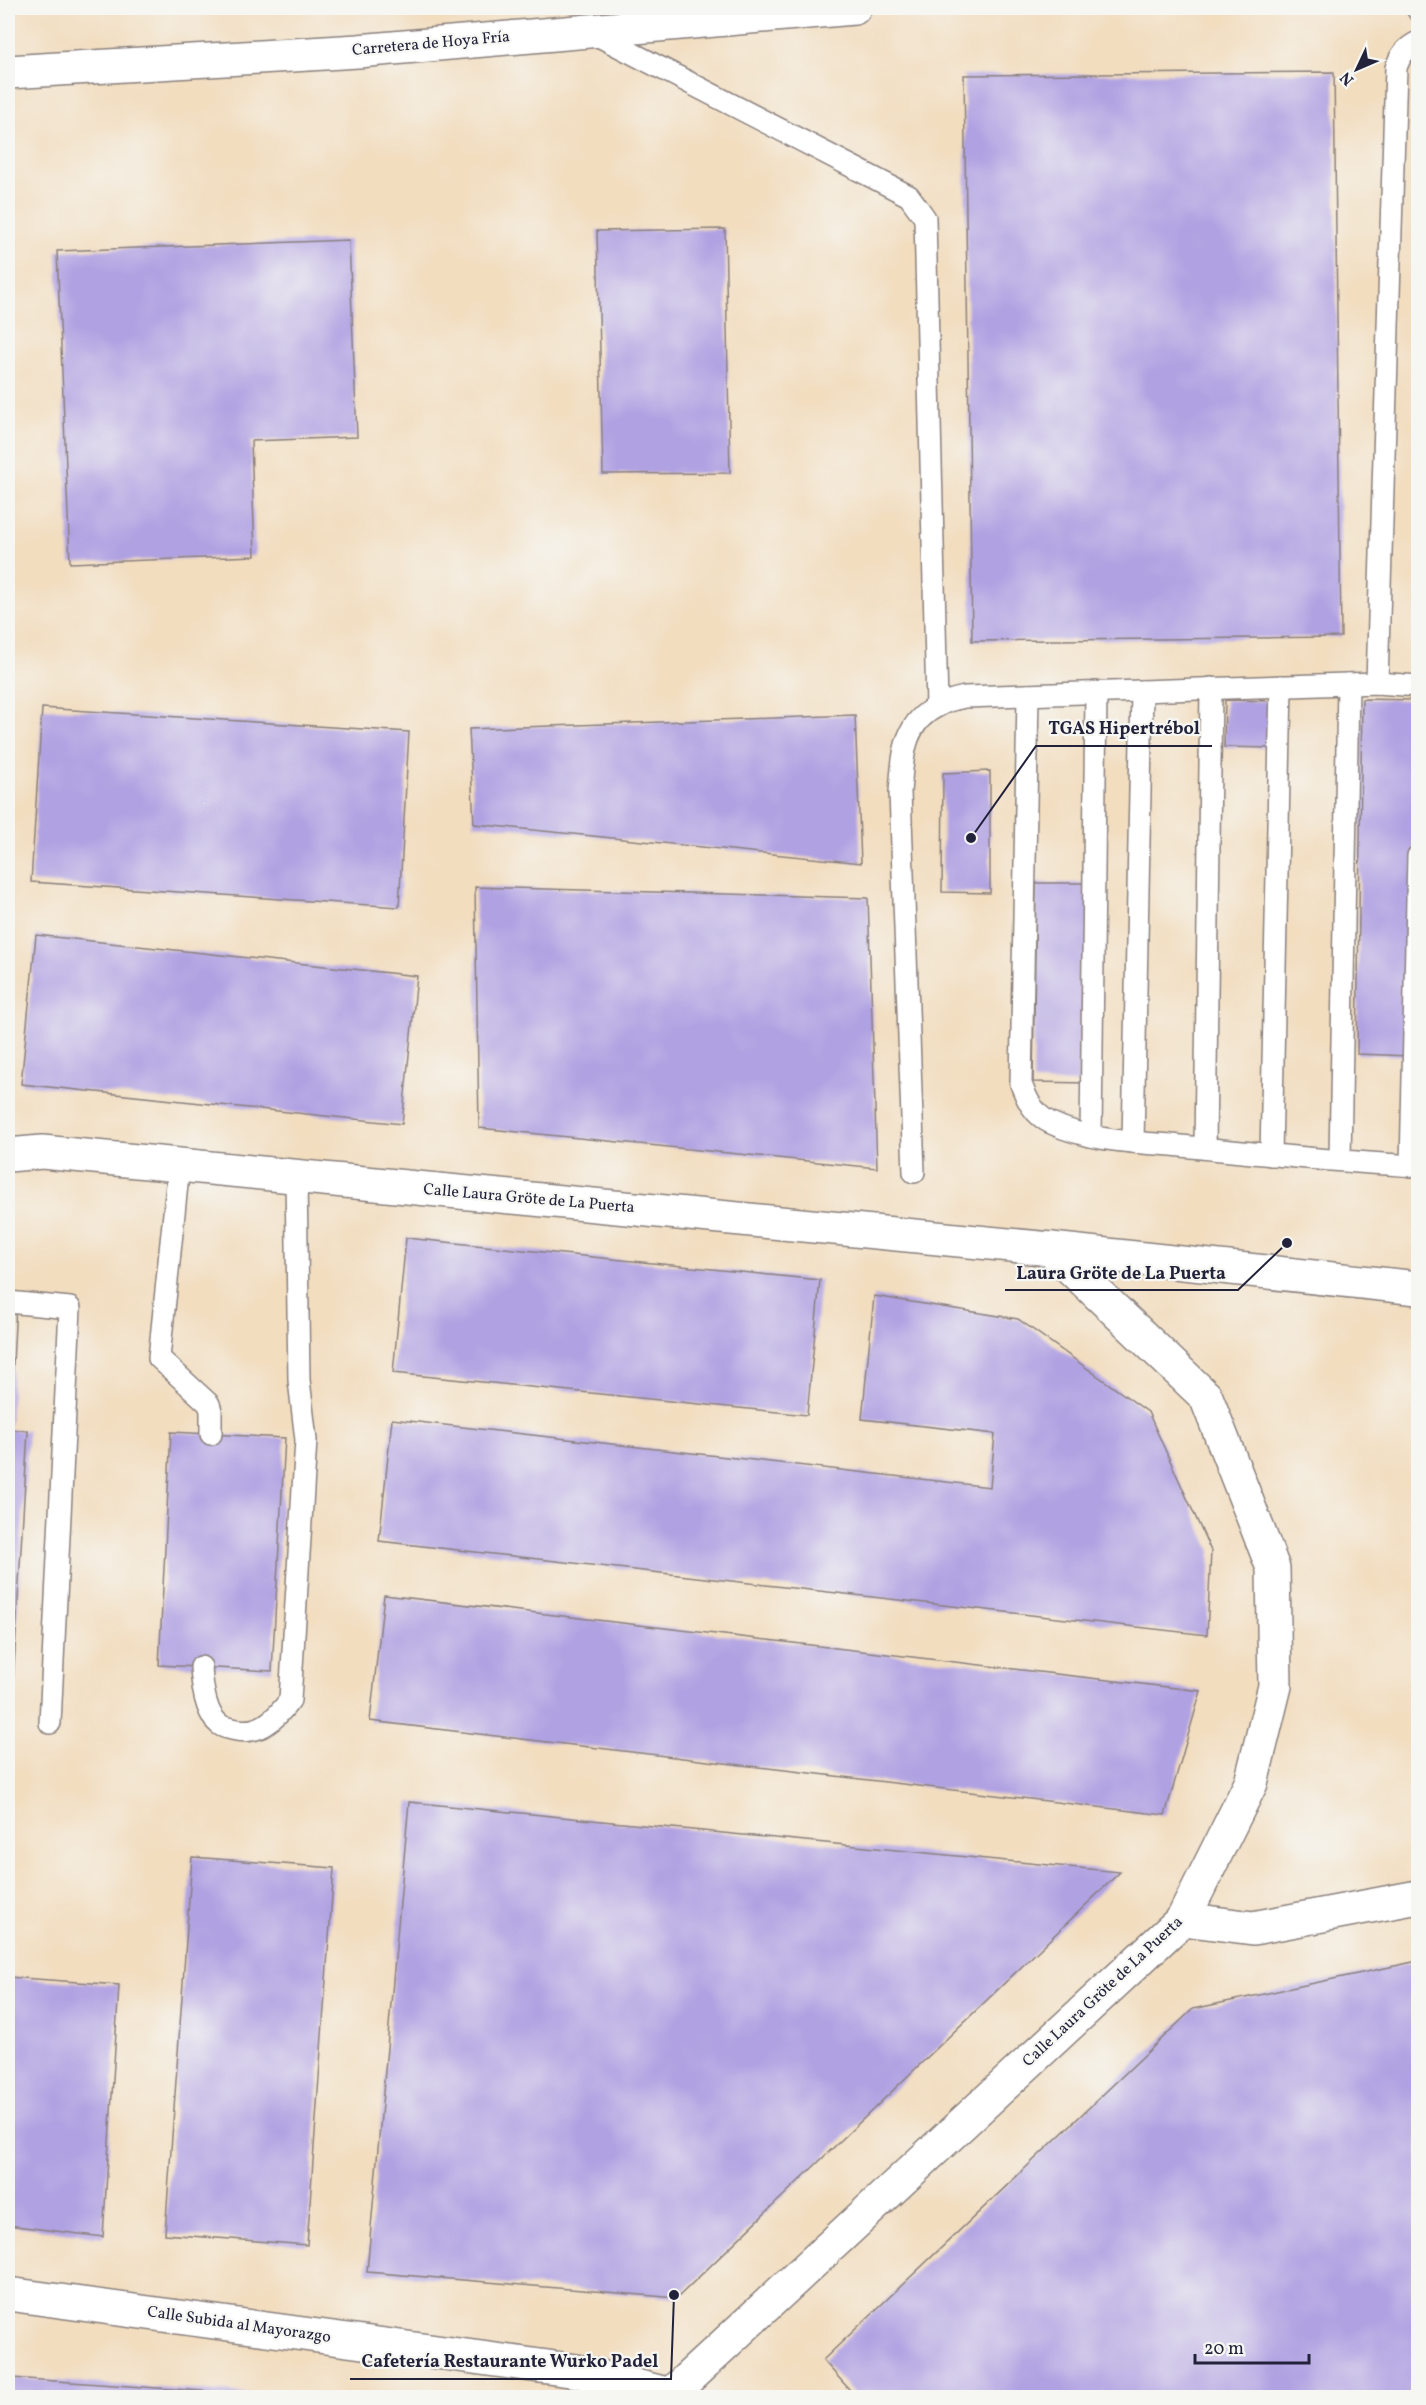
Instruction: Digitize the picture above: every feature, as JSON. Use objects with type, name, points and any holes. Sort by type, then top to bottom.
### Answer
[{"type":"street","name":"Carretera de Hoya Fría","points":[[8,72],[358,51],[854,8]]},
{"type":"street","name":"Calle Laura Gröte de La Puerta","points":[[8,1155],[42,1152],[1051,1249],[1419,1288]]},
{"type":"street","name":"Calle Laura Gröte de La Puerta","points":[[668,2395],[1184,1919],[1251,1783],[1275,1686],[1273,1568],[1206,1396],[1051,1249]]},
{"type":"street","points":[[1184,1919],[1253,1928],[1419,1897]]},
{"type":"street","name":"Calle Subida al Mayorazgo","points":[[8,2294],[577,2371],[668,2395]]},
{"type":"lane","points":[[589,31],[909,196],[925,218],[937,706]]},
{"type":"lane","points":[[1377,683],[1396,68],[1399,57],[1409,46],[1419,42]]},
{"type":"lane","points":[[914,1172],[900,792],[903,749],[915,724],[937,706],[965,697],[1377,683],[1419,686]]},
{"type":"lane","points":[[1340,1160],[1348,684]]},
{"type":"lane","points":[[1271,1155],[1281,686]]},
{"type":"lane","points":[[1205,1148],[1211,688]]},
{"type":"lane","points":[[1133,1142],[1142,691]]},
{"type":"lane","points":[[1091,1136],[1096,692]]},
{"type":"lane","points":[[1028,695],[1021,1084],[1029,1104],[1040,1116],[1051,1123],[1091,1136],[1133,1142],[1415,1166],[1419,856]]},
{"type":"lane","points":[[179,1165],[159,1358],[209,1404],[211,1434]]},
{"type":"lane","points":[[201,1667],[201,1680],[210,1713],[220,1726],[243,1732],[258,1729],[277,1718],[290,1700],[306,1440],[299,1380],[296,1176]]},
{"type":"lane","points":[[8,1302],[70,1308],[50,1723]]},
{"type":"building","points":[[1334,72],[1341,637],[972,641],[964,75]]},
{"type":"building","points":[[725,229],[730,473],[603,474],[597,231]]},
{"type":"building","points":[[349,240],[357,437],[251,441],[255,556],[70,563],[57,251]]},
{"type":"building","points":[[1362,699],[1417,700],[1411,1056],[1357,1054]]},
{"type":"building","points":[[1225,700],[1274,701],[1273,748],[1224,747]]},
{"type":"building","points":[[42,708],[409,732],[399,907],[31,882]]},
{"type":"building","points":[[855,715],[861,863],[474,824],[469,729]]},
{"type":"building","points":[[990,771],[990,893],[942,892],[943,773]]},
{"type":"building","points":[[1036,883],[1090,883],[1088,1083],[1033,1082]]},
{"type":"building","points":[[475,887],[868,898],[877,1168],[479,1128]]},
{"type":"building","points":[[36,935],[417,976],[402,1124],[21,1084]]},
{"type":"building","points":[[406,1238],[820,1280],[807,1415],[393,1373]]},
{"type":"building","points":[[874,1296],[1018,1319],[1148,1412],[1211,1551],[1207,1635],[379,1541],[392,1419],[990,1487],[995,1434],[862,1419]]},
{"type":"building","points":[[8,1304],[16,1304],[10,1425],[8,1425]]},
{"type":"building","points":[[8,1429],[28,1431],[11,1717],[8,1717]]},
{"type":"building","points":[[171,1432],[285,1438],[272,1671],[159,1665]]},
{"type":"building","points":[[384,1595],[1201,1691],[1165,1815],[370,1721]]},
{"type":"building","points":[[409,1802],[1120,1872],[677,2298],[367,2272]]},
{"type":"building","points":[[192,1857],[334,1868],[307,2245],[165,2234]]},
{"type":"building","points":[[1418,1961],[1418,2398],[857,2398],[823,2360],[1193,2009]]},
{"type":"building","points":[[8,1977],[119,1985],[103,2237],[8,2225]]},
{"type":"building","points":[[12,2378],[259,2395],[259,2398],[11,2398]]},
{"type":"place","name":"TGAS Hipertrébol","points":[[971,838]]},
{"type":"place","name":"Laura Gröte de La Puerta","points":[[1287,1243]]},
{"type":"place","name":"Cafetería Restaurante Wurko Padel","points":[[674,2295]]}]
